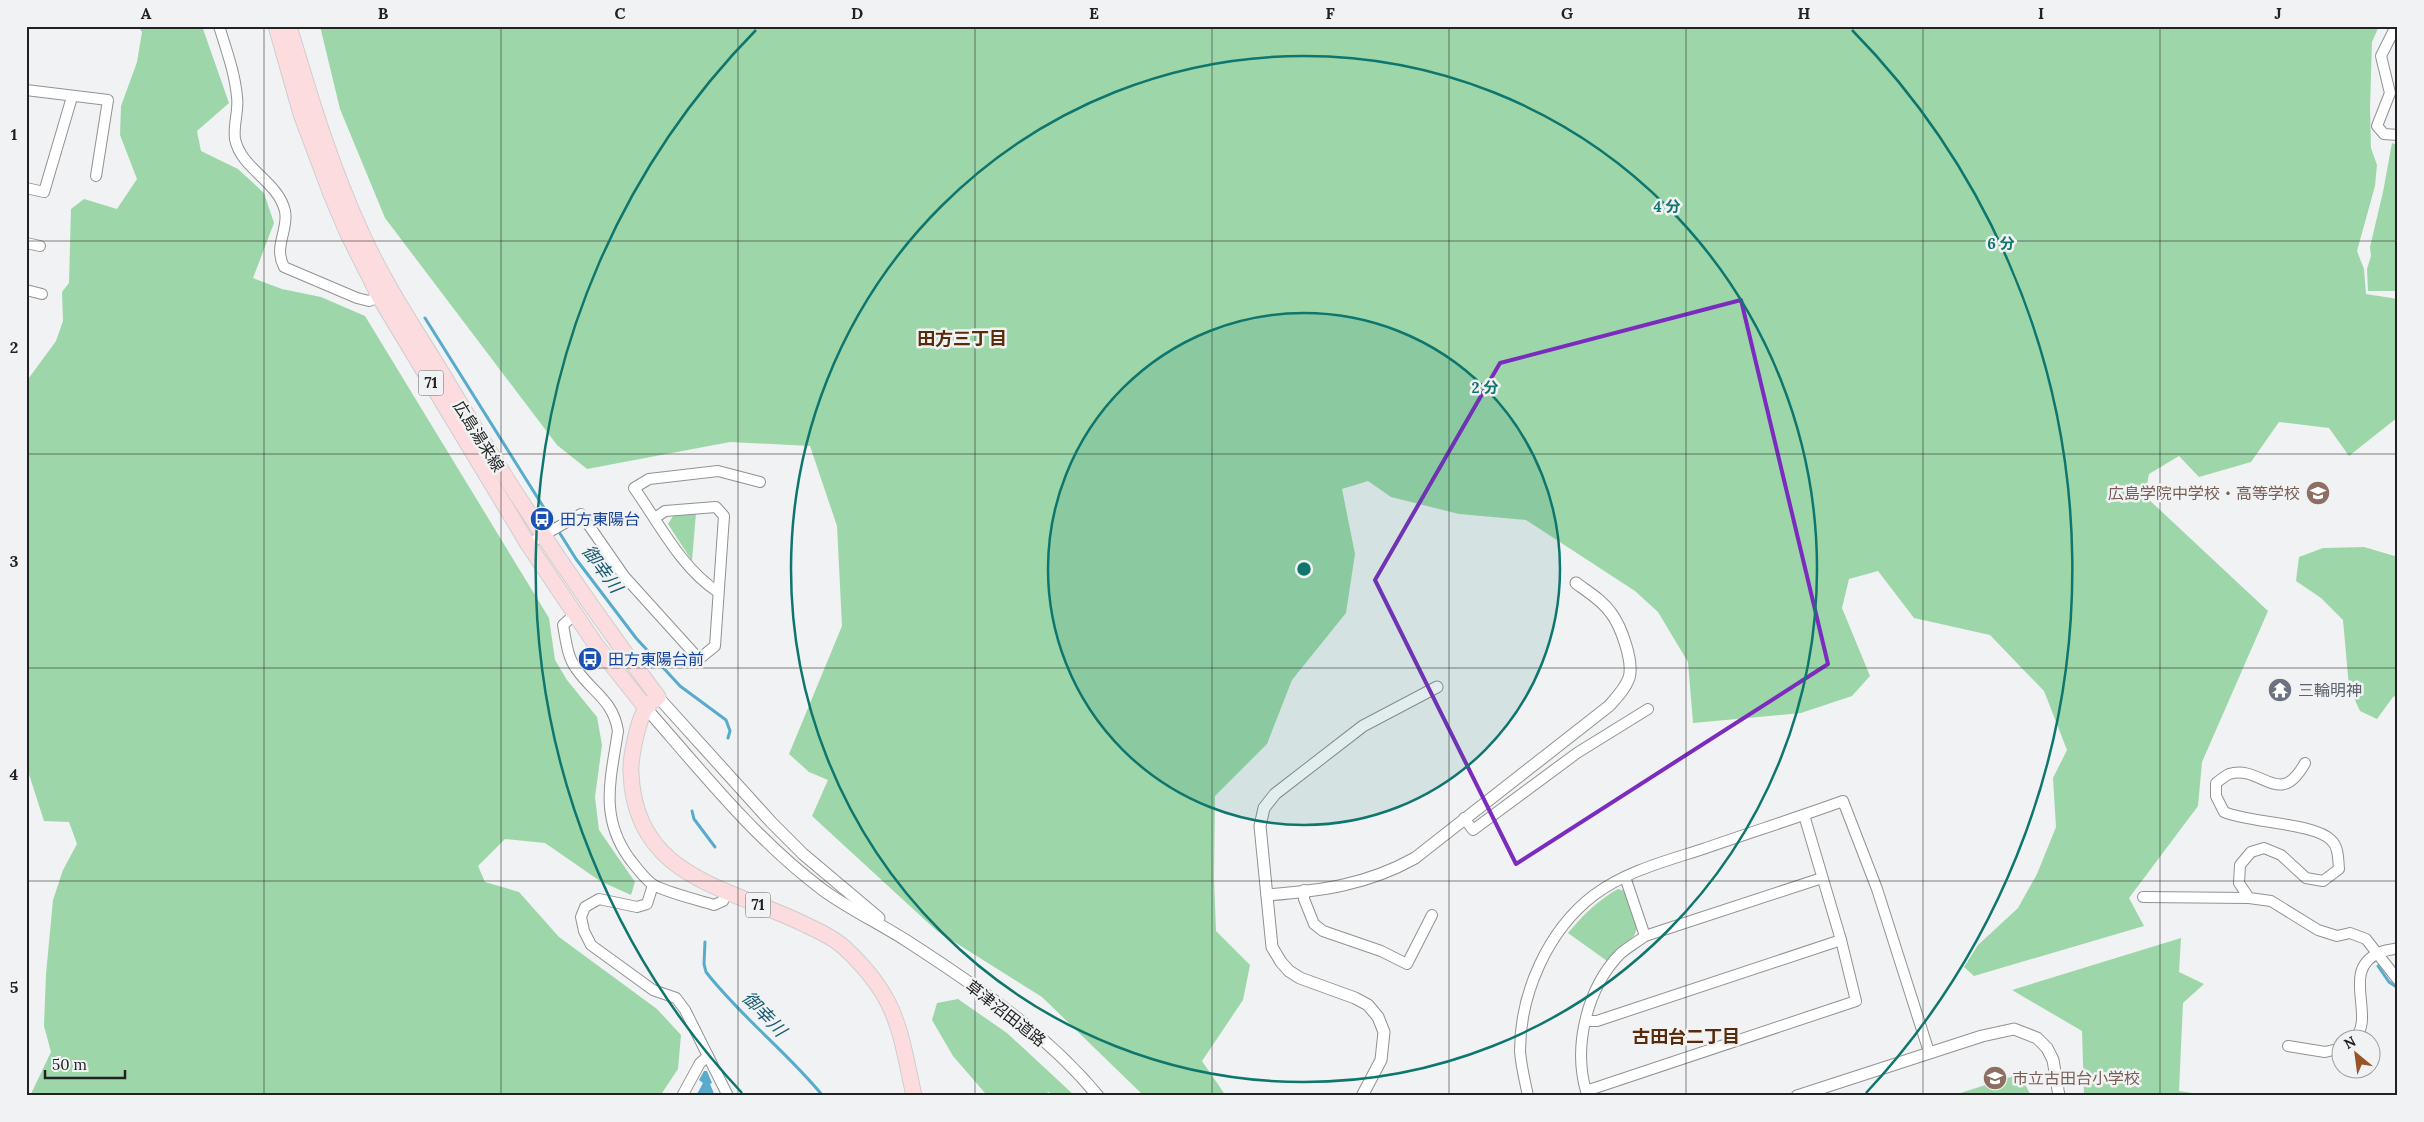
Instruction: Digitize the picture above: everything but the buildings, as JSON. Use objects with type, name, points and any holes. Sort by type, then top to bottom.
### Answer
[{"type":"main road","name":"広島湯来線","points":[[276,26],[301,114],[347,232],[542,536],[609,633],[658,697]]},
{"type":"main road","name":"広島湯来線","points":[[289,26],[337,178],[386,294],[528,544],[574,614],[646,708]]},
{"type":"main road","points":[[646,708],[658,697]]},
{"type":"main road","name":"71","points":[[646,708],[631,766],[632,792],[636,812],[644,829],[666,858],[682,870],[727,893],[787,915],[830,937],[846,949],[874,977],[890,1003],[898,1024],[914,1096]]},
{"type":"street","points":[[219,26],[234,77],[238,99],[235,139],[244,158],[278,195],[285,212],[278,256],[284,267],[357,298],[369,301],[386,294]]},
{"type":"street","points":[[2396,26],[2381,56],[2390,93],[2377,126],[2384,134],[2398,135]]},
{"type":"street","points":[[26,90],[108,100],[96,176]]},
{"type":"street","points":[[26,188],[44,192],[72,97]]},
{"type":"street","points":[[26,242],[40,246]]},
{"type":"street","points":[[26,290],[42,294]]},
{"type":"street","points":[[718,592],[706,584],[687,564],[634,488],[650,479],[718,471],[760,482]]},
{"type":"street","points":[[528,544],[581,514],[628,582],[699,659],[714,646],[724,516],[716,506],[666,511],[655,518]]},
{"type":"street","points":[[1266,895],[1355,884],[1394,870],[1415,858],[1609,706],[1626,684],[1629,677],[1630,663],[1625,644],[1612,614],[1598,599],[1576,583]]},
{"type":"street","points":[[574,614],[563,625],[569,656],[577,670],[603,697],[616,722],[618,731],[608,795],[611,822],[623,849],[638,870],[653,884],[714,905],[723,901],[727,893]]},
{"type":"street","points":[[1362,1096],[1381,1060],[1384,1032],[1378,1017],[1368,1005],[1300,978],[1281,962],[1272,947],[1260,826],[1264,808],[1275,794],[1363,726],[1437,687]]},
{"type":"street","points":[[658,697],[771,822],[839,885],[906,940]]},
{"type":"street","points":[[646,708],[734,809],[791,866],[826,892],[906,940]]},
{"type":"street","points":[[1464,818],[1473,830],[1577,753],[1648,709]]},
{"type":"street","points":[[2249,898],[2239,883],[2240,866],[2251,852],[2264,848],[2280,855],[2306,878],[2322,881],[2339,869],[2338,854],[2332,840],[2316,831],[2236,817],[2224,812],[2216,796],[2216,783],[2228,774],[2247,773],[2271,784],[2287,784],[2299,775],[2306,763]]},
{"type":"street","points":[[1528,1096],[1520,1053],[1524,1008],[1537,971],[1556,936],[1574,913],[1595,894],[1647,867],[1843,801],[1877,889],[1929,1052]]},
{"type":"street","points":[[1804,815],[1840,940],[1856,1001],[1586,1090],[1581,1071],[1581,1044],[1586,1021],[1592,999],[1608,968],[1621,954],[1645,936],[1822,878]]},
{"type":"street","points":[[1625,877],[1645,936]]},
{"type":"street","points":[[653,884],[647,904],[637,907],[599,899],[585,907],[581,917],[584,931],[592,945],[653,990],[676,998],[728,1096]]},
{"type":"street","points":[[1304,890],[1304,899],[1314,924],[1323,931],[1381,951],[1407,964],[1432,915]]},
{"type":"street","points":[[2142,897],[2249,898],[2271,901],[2318,930],[2337,936],[2350,933],[2366,939],[2378,953],[2393,977],[2398,980]]},
{"type":"street","name":"草津沼田道路","points":[[906,940],[1017,1019],[1056,1052],[1098,1096]]},
{"type":"street","points":[[1586,1021],[1597,1020],[1840,940]]},
{"type":"street","points":[[2361,1030],[2364,1021],[2358,994],[2364,967],[2378,953],[2398,948]]},
{"type":"street","points":[[1796,1096],[2001,1030],[2014,1030],[2037,1038],[2050,1054],[2056,1071],[2059,1096]]},
{"type":"street","points":[[2288,1046],[2325,1052],[2332,1050]]},
{"type":"street","points":[[682,1096],[700,1063],[708,1056]]},
{"type":"highlighted area","points":[[1741,300],[1828,664],[1516,864],[1375,580],[1500,363]]},
{"type":"green space","points":[[138,26],[202,26],[229,103],[197,131],[201,151],[238,169],[264,193],[274,223],[253,278],[282,289],[321,297],[365,316],[549,618],[555,660],[567,680],[597,717],[602,745],[595,797],[599,830],[635,882],[631,895],[600,881],[545,843],[505,839],[478,866],[485,882],[519,892],[559,937],[657,1009],[681,1035],[678,1069],[660,1096],[30,1096],[51,1052],[44,1026],[46,974],[53,900],[63,870],[77,844],[69,822],[44,821],[26,765],[26,382],[56,341],[63,321],[62,292],[69,283],[71,209],[84,199],[117,209],[137,179],[120,135],[121,106],[137,62],[142,32]]},
{"type":"green space","points":[[320,26],[2379,26],[2372,42],[2370,109],[2371,148],[2377,165],[2375,186],[2357,251],[2364,269],[2366,294],[2398,299],[2398,417],[2349,456],[2329,428],[2279,422],[2251,462],[2199,477],[2179,456],[2149,474],[2145,496],[2268,611],[2202,762],[2198,806],[2129,898],[2144,926],[1974,976],[1964,967],[1978,945],[2018,908],[2037,874],[2056,827],[2053,778],[2067,750],[2044,691],[1990,635],[1914,618],[1878,571],[1849,579],[1842,608],[1870,676],[1852,696],[1801,713],[1693,723],[1688,662],[1658,612],[1635,591],[1526,520],[1459,514],[1391,497],[1368,481],[1342,489],[1355,554],[1346,613],[1292,680],[1267,744],[1215,796],[1214,879],[1216,931],[1250,965],[1243,1000],[1202,1061],[1226,1096],[1144,1096],[1042,997],[937,931],[812,816],[828,780],[809,772],[789,754],[842,626],[837,526],[810,446],[730,442],[587,469],[557,445],[385,218],[340,109]]},
{"type":"green space","points":[[2392,143],[2398,145],[2397,291],[2368,291],[2367,269],[2371,256],[2370,247]]},
{"type":"green space","points":[[696,513],[692,561],[668,524],[673,516]]},
{"type":"green space","points":[[2364,547],[2398,557],[2398,695],[2393,697],[2377,719],[2360,711],[2349,687],[2343,620],[2321,598],[2296,581],[2299,557],[2323,548]]},
{"type":"green space","points":[[1618,889],[1625,891],[1637,928],[1634,936],[1607,961],[1568,933],[1603,898]]},
{"type":"green space","points":[[2181,938],[2179,972],[2204,984],[2183,1003],[2179,1091],[2211,1096],[2084,1096],[2082,1031],[2012,990]]},
{"type":"green space","points":[[958,999],[1007,1033],[1075,1096],[1053,1096],[1049,1092],[1039,1096],[992,1096],[985,1093],[953,1056],[932,1020],[937,1003]]},
{"type":"green space","points":[[2020,1074],[2031,1096],[1951,1096]]},
{"type":"water","points":[[704,1071],[707,1071],[715,1096],[696,1096],[703,1083],[699,1080]]},
{"type":"waterway","name":"御幸川","points":[[425,318],[576,559],[636,638],[680,686],[726,720],[730,731],[728,738]]},
{"type":"waterway","name":"御幸川","points":[[692,811],[694,819],[715,847]]},
{"type":"waterway","name":"御幸川","points":[[705,942],[704,964],[706,972],[734,1004],[823,1096]]},
{"type":"waterway","points":[[2378,966],[2389,982],[2398,988]]},
{"type":"place","name":"広島学院中学校・高等学校","points":[[2318,493]]},
{"type":"place","name":"田方東陽台","points":[[542,519]]},
{"type":"place","name":"田方東陽台前","points":[[590,659]]},
{"type":"place","name":"三輪明神","points":[[2280,690]]},
{"type":"place","name":"市立古田台小学校","points":[[1995,1078]]},
{"type":"district","name":"田方三丁目","points":[[962,339]]},
{"type":"district","name":"古田台二丁目","points":[[1686,1037]]}]
